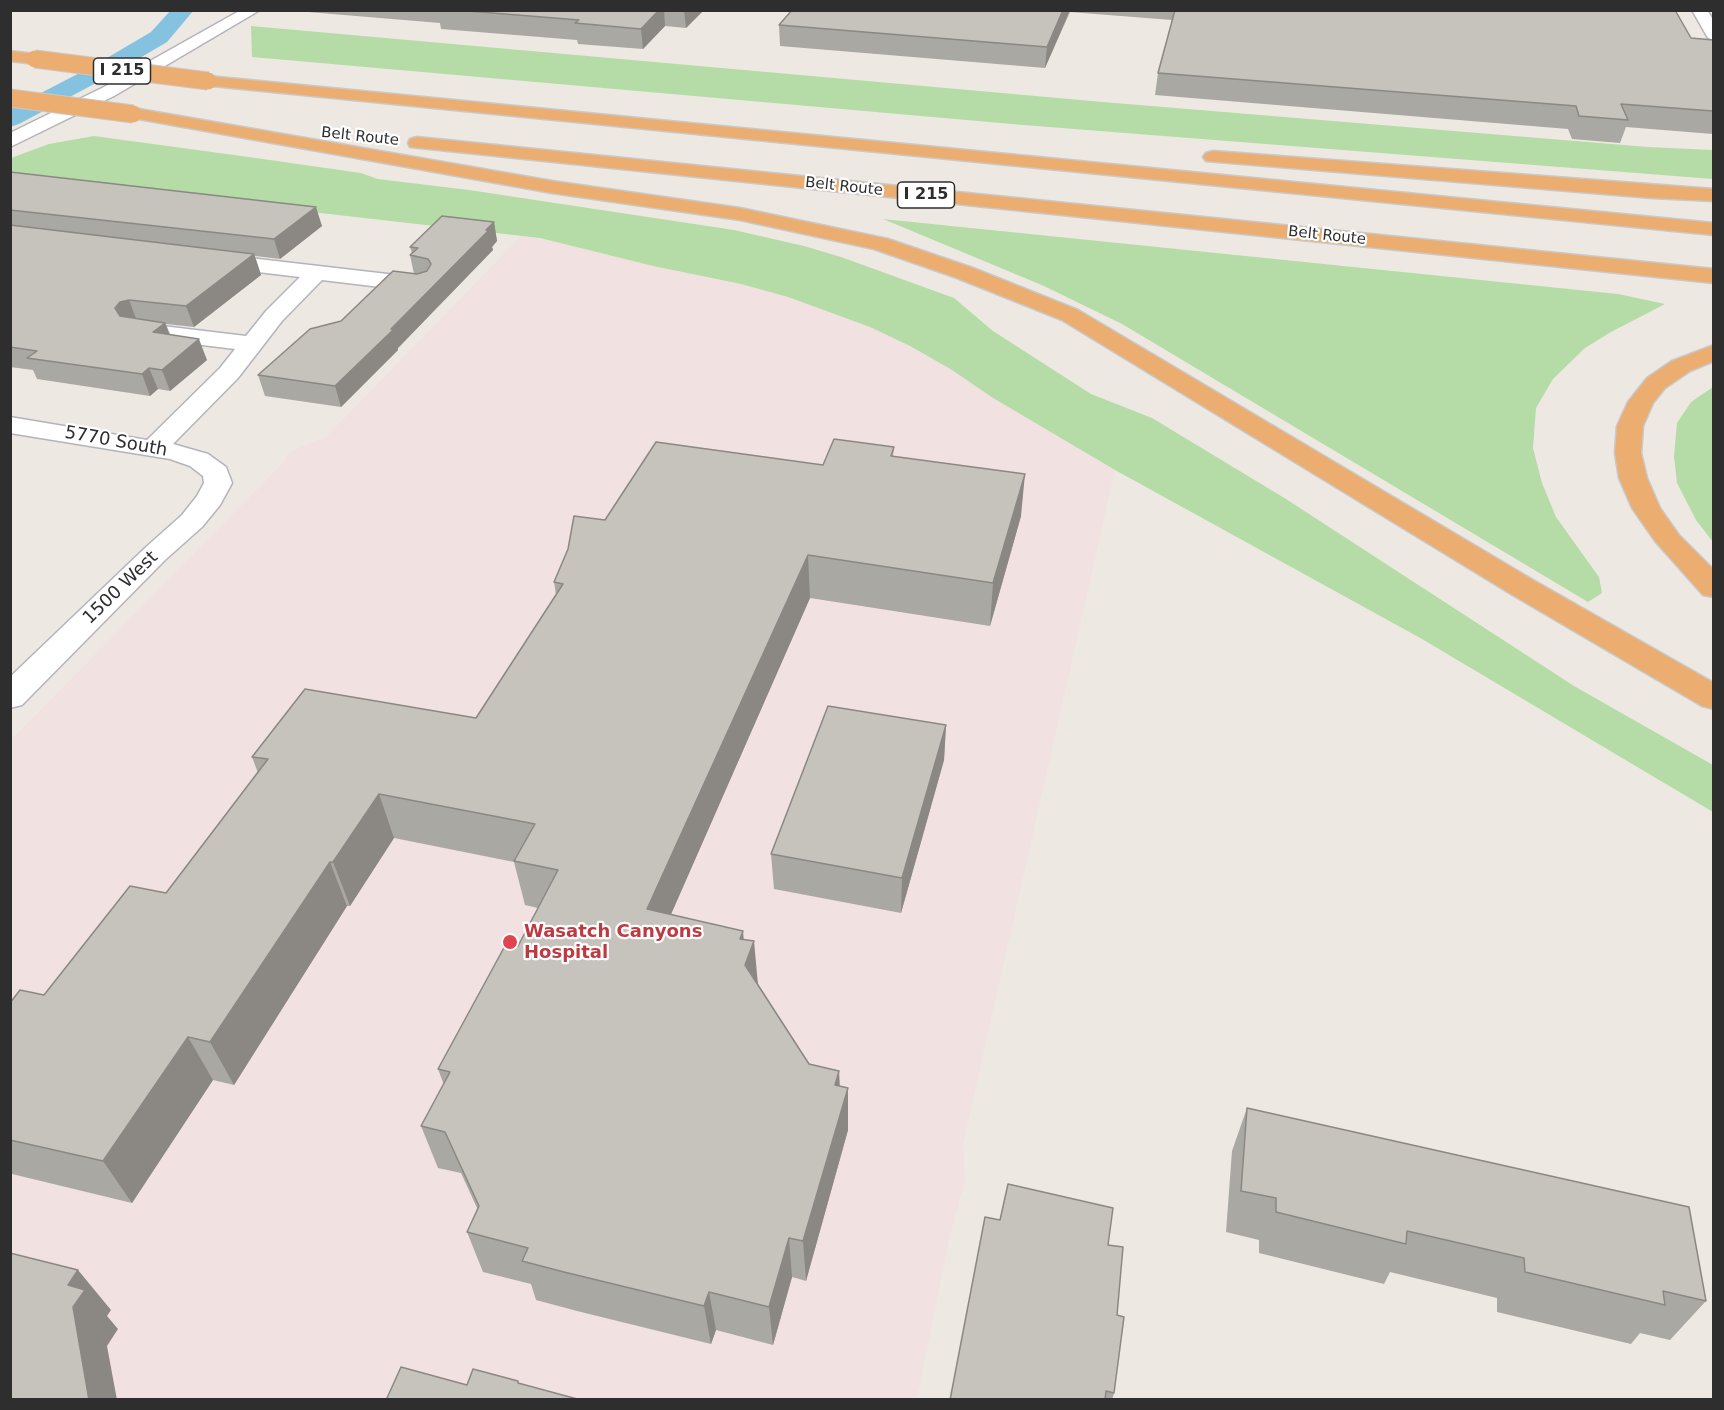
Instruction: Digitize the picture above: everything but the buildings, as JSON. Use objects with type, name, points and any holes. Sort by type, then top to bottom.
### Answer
[{"type":"highway","name":"I 215","points":[[10,56],[208,81],[1713,228]]},
{"type":"highway","points":[[358,95],[868,128]]},
{"type":"highway","name":"Belt Route","points":[[10,98],[136,114],[1713,276]]},
{"type":"highway","points":[[136,114],[552,187],[740,214],[880,244],[965,273],[1070,315],[1522,587],[1713,698]]},
{"type":"highway","points":[[1193,155],[1713,195]]},
{"type":"highway","points":[[1713,352],[1681,366],[1656,383],[1641,402],[1630,426],[1628,453],[1633,478],[1646,508],[1669,541],[1713,588]]},
{"type":"street","points":[[10,141],[108,92],[253,10]]},
{"type":"street","points":[[1699,10],[1713,35]]},
{"type":"street","points":[[198,259],[422,285]]},
{"type":"street","points":[[154,447],[229,373],[274,316],[316,274]]},
{"type":"street","points":[[136,330],[254,344]]},
{"type":"street","name":"5770 South","points":[[10,425],[154,447],[199,460],[216,473]]},
{"type":"street","name":"1500 West","points":[[10,697],[155,554],[192,521],[210,499],[218,483],[216,473]]},
{"type":"shaded area","name":"Wasatch Canyons Hospital","points":[[521,236],[540,238],[653,266],[741,284],[788,297],[870,327],[952,370],[993,398],[1115,470],[963,1144],[965,1180],[949,1240],[917,1399],[11,1400],[11,740],[283,463],[290,451],[326,437]]},
{"type":"green space","points":[[251,26],[1103,102],[1648,147],[1713,150],[1713,179],[1023,125],[252,57]]},
{"type":"green space","points":[[94,136],[361,173],[378,179],[469,190],[734,230],[841,257],[954,298],[993,331],[1091,394],[1152,418],[1286,499],[1574,686],[1713,765],[1713,812],[1422,639],[1115,470],[993,398],[952,370],[870,327],[788,297],[741,284],[653,266],[540,238],[74,185],[11,174],[11,158],[49,144]]},
{"type":"green space","points":[[883,219],[1618,294],[1665,304],[1585,348],[1553,379],[1536,408],[1533,448],[1542,483],[1556,517],[1599,577],[1602,593],[1588,602],[1122,324],[1044,286]]},
{"type":"green space","points":[[1713,387],[1713,542],[1696,520],[1677,483],[1674,456],[1677,423],[1691,402]]},
{"type":"waterway","points":[[10,119],[103,70],[159,37],[183,10]]},
{"type":"place","name":"Wasatch Canyons Hospital","points":[[510,942]]}]
